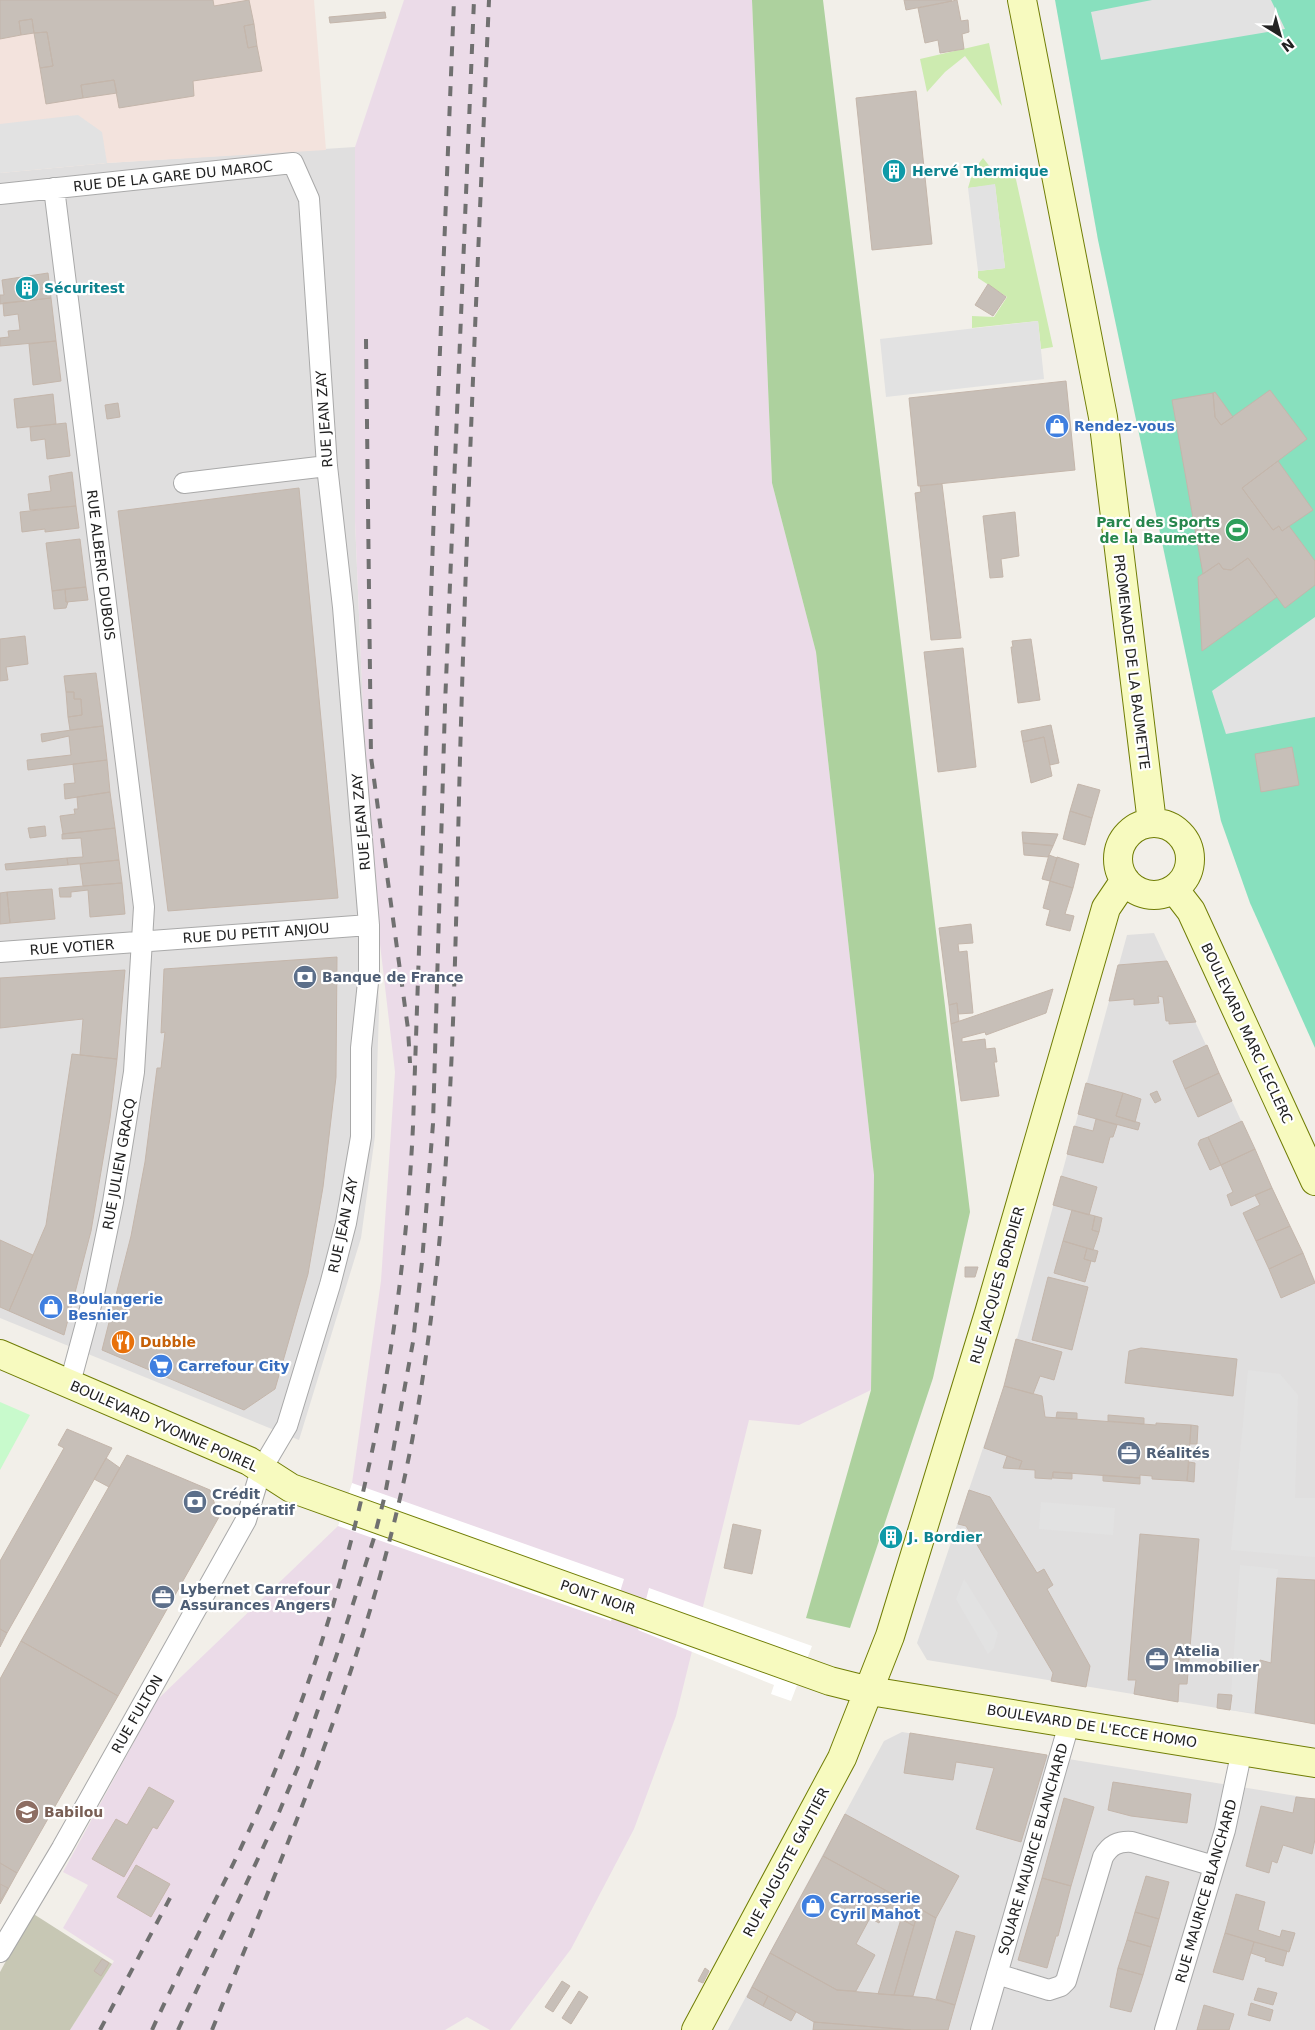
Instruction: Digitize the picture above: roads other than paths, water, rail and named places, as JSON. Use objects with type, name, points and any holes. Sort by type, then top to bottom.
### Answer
[{"type":"street","name":"PROMENADE DE LA BAUMETTE","points":[[1022,0],[1103,417],[1152,823]]},
{"type":"street","name":"RUE DE LA GARE DU MAROC","points":[[0,194],[293,163]]},
{"type":"street","name":"RUE JEAN ZAY","points":[[262,1470],[287,1426],[330,1285],[346,1223],[361,1137],[361,1048],[369,974],[369,925],[343,607],[327,466],[309,199],[293,163]]},
{"type":"street","name":"RUE ALBERIC DUBOIS","points":[[54,188],[144,907],[143,941]]},
{"type":"street","points":[[184,484],[327,466]]},
{"type":"street","points":[[1152,823],[1166,825],[1178,832],[1188,851],[1187,872],[1174,888],[1161,894],[1148,894],[1135,889],[1125,880],[1118,862],[1121,844],[1134,829],[1152,823]]},
{"type":"street","name":"RUE JACQUES BORDIER","points":[[870,1691],[890,1636],[989,1312],[1106,908],[1125,880]]},
{"type":"street","name":"BOULEVARD MARC LECLERC","points":[[1174,888],[1191,911],[1315,1181]]},
{"type":"street","name":"RUE DU PETIT ANJOU","points":[[143,941],[369,925]]},
{"type":"street","name":"RUE VOTIER","points":[[0,952],[143,941]]},
{"type":"street","name":"RUE JULIEN GRACQ","points":[[70,1383],[94,1294],[113,1202],[134,1072],[143,941]]},
{"type":"street","name":"BOULEVARD YVONNE POIREL","points":[[0,1354],[249,1461],[291,1488],[327,1502]]},
{"type":"street","name":"RUE FULTON","points":[[0,1952],[62,1848],[246,1520],[262,1470]]},
{"type":"street","name":"PONT NOIR","points":[[327,1502],[830,1680],[870,1691]]},
{"type":"street","name":"BOULEVARD DE L'ECCE HOMO","points":[[870,1691],[1315,1763]]},
{"type":"street","name":"RUE AUGUSTE GAUTIER","points":[[696,2030],[842,1758],[870,1691]]},
{"type":"street","name":"SQUARE MAURICE BLANCHARD","points":[[981,2030],[1069,1724]]},
{"type":"street","name":"RUE MAURICE BLANCHARD","points":[[1165,2030],[1232,1803],[1242,1750]]},
{"type":"street","name":"SQUARE MAURICE BLANCHARD","points":[[997,1974],[1049,1990],[1061,1986],[1066,1981],[1103,1857],[1111,1846],[1118,1842],[1132,1842],[1214,1866]]},
{"type":"railway","points":[[152,2030],[262,1802],[294,1721],[323,1638],[347,1555],[368,1471],[385,1386],[398,1300],[413,1126],[436,450],[454,0]]},
{"type":"railway","points":[[178,2030],[275,1822],[300,1762],[337,1654],[374,1538],[385,1495],[413,1342],[422,1262],[433,1124],[445,705],[474,0]]},
{"type":"railway","points":[[212,2030],[271,1886],[327,1740],[352,1667],[375,1593],[395,1517],[412,1441],[426,1356],[444,1186],[453,1015],[466,568],[489,0]]},
{"type":"railway","points":[[366,339],[371,757],[408,1029],[410,1063]]},
{"type":"railway","points":[[100,2030],[170,1898]]},
{"type":"place","name":"Hervé Thermique","points":[[894,171]]},
{"type":"place","name":"Sécuritest","points":[[27,288]]},
{"type":"place","name":"Rendez-vous","points":[[1057,426]]},
{"type":"place","name":"Parc des Sports de la Baumette","points":[[1237,530]]},
{"type":"place","name":"Banque de France","points":[[305,977]]},
{"type":"place","name":"Boulangerie Besnier","points":[[51,1307]]},
{"type":"place","name":"Dubble","points":[[123,1342]]},
{"type":"place","name":"Carrefour City","points":[[161,1366]]},
{"type":"place","name":"Réalités","points":[[1129,1453]]},
{"type":"place","name":"Crédit Coopératif","points":[[195,1502]]},
{"type":"place","name":"J. Bordier","points":[[891,1537]]},
{"type":"place","name":"Lybernet Carrefour Assurances Angers","points":[[163,1597]]},
{"type":"place","name":"Atelia Immobilier","points":[[1157,1659]]},
{"type":"place","name":"Babilou","points":[[27,1812]]},
{"type":"place","name":"Carrosserie Cyril Mahot","points":[[813,1906]]}]
